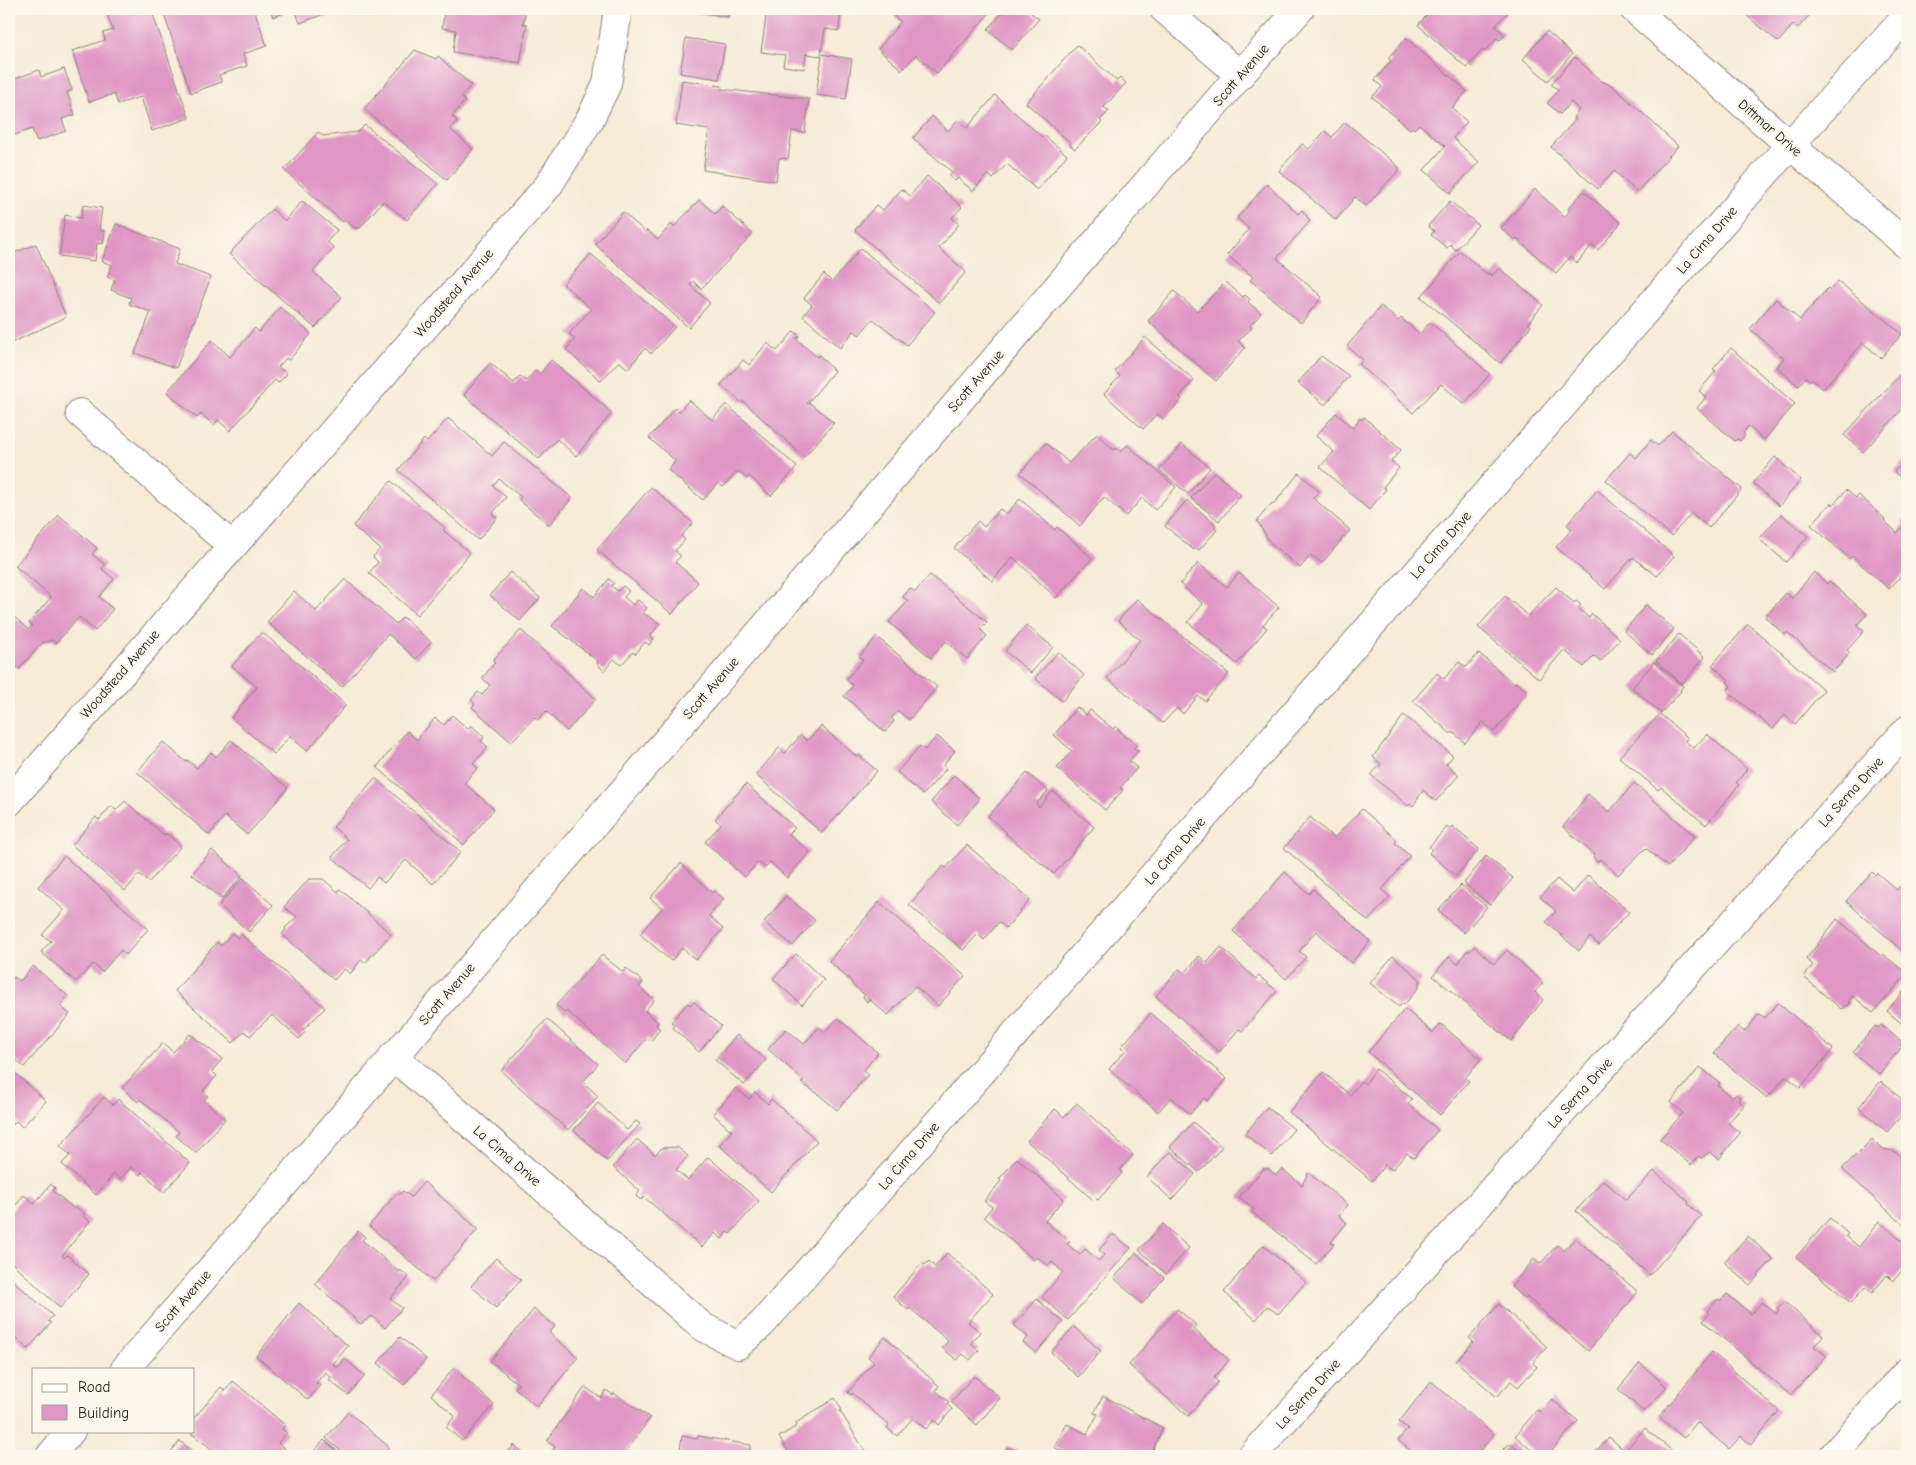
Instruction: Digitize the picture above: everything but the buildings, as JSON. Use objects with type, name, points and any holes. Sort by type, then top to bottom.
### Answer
[{"type":"street","name":"Woodstead Avenue","points":[[9,802],[548,186],[590,119],[607,84],[618,9]]},
{"type":"street","points":[[1164,9],[1240,75]]},
{"type":"street","name":"Scott Avenue","points":[[126,1368],[1240,75],[1300,9]]},
{"type":"street","name":"Dittmar Drive","points":[[1634,9],[1907,245]]},
{"type":"street","name":"La Cima Drive","points":[[393,1056],[703,1327],[738,1345],[762,1324],[1790,145],[1907,16]]},
{"type":"street","points":[[80,413],[232,546]]},
{"type":"street","name":"La Serna Drive","points":[[1252,1456],[1907,730]]},
{"type":"street","points":[[1833,1456],[1907,1372]]},
{"type":"street","points":[[50,1456],[70,1432]]}]
